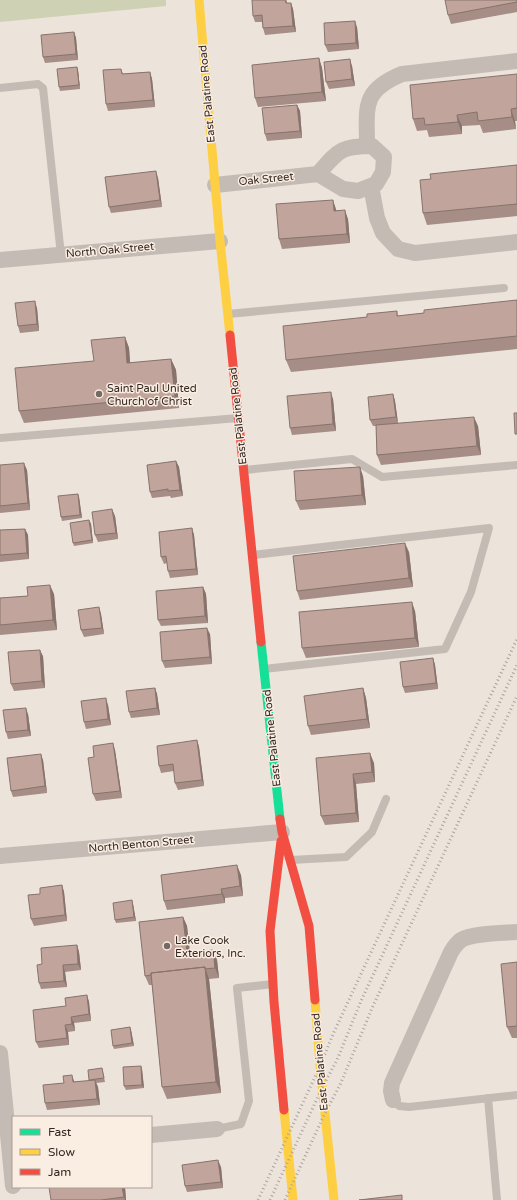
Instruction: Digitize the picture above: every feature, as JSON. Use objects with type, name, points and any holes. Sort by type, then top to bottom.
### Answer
[{"type":"main road","name":"East Palatine Road","points":[[199,0],[227,314],[282,832],[309,926],[320,1066],[334,1200]]},
{"type":"main road","name":"East Palatine Road","points":[[282,832],[270,931],[273,984],[293,1200]]},
{"type":"street","points":[[367,146],[367,105],[376,89],[387,80],[402,74],[517,61]]},
{"type":"street","points":[[354,146],[367,146],[372,146],[384,157],[383,172],[376,184],[358,191],[343,189],[318,174],[336,153],[354,146]]},
{"type":"street","name":"Oak Street","points":[[215,185],[318,174]]},
{"type":"street","points":[[371,186],[377,218],[383,233],[398,249],[415,253],[517,242]]},
{"type":"street","name":"North Oak Street","points":[[0,260],[220,241]]},
{"type":"street","name":"North Benton Street","points":[[0,856],[282,832]]},
{"type":"street","points":[[393,1100],[390,1091],[392,1082],[451,952],[462,939],[471,936],[517,932]]},
{"type":"street","points":[[0,1053],[7,1148],[12,1180]]},
{"type":"street","points":[[152,1135],[217,1129]]},
{"type":"street","points":[[13,1188],[14,1200]]},
{"type":"lane","points":[[0,88],[38,84],[44,88],[61,254]]},
{"type":"lane","points":[[227,314],[504,288]]},
{"type":"lane","points":[[0,438],[238,418]]},
{"type":"lane","points":[[244,470],[352,459],[382,477],[517,465]]},
{"type":"lane","points":[[252,555],[489,528],[470,592],[446,649],[264,669]]},
{"type":"lane","points":[[291,860],[346,857],[372,832],[386,799]]},
{"type":"lane","points":[[217,1129],[241,1124],[249,1101],[237,988],[273,984]]},
{"type":"lane","points":[[393,1100],[399,1106],[408,1107],[517,1095]]},
{"type":"lane","points":[[488,1098],[497,1200]]},
{"type":"green space","points":[[0,0],[166,0],[166,6],[0,22]]},
{"type":"building","points":[[252,0],[285,0],[286,3],[291,3],[293,26],[263,28],[262,15],[253,16]]},
{"type":"building","points":[[445,0],[517,0],[517,2],[448,15]]},
{"type":"building","points":[[355,21],[356,43],[325,45],[324,23]]},
{"type":"building","points":[[74,32],[76,54],[43,57],[41,35]]},
{"type":"building","points":[[319,58],[322,92],[255,98],[252,65]]},
{"type":"building","points":[[350,59],[352,79],[326,82],[324,62]]},
{"type":"building","points":[[77,67],[79,85],[59,87],[57,69]]},
{"type":"building","points":[[121,69],[122,74],[150,72],[153,100],[106,104],[103,70]]},
{"type":"building","points":[[517,74],[517,108],[511,109],[512,117],[478,121],[477,112],[457,115],[458,122],[425,125],[424,118],[413,119],[410,85]]},
{"type":"building","points":[[297,105],[300,131],[265,134],[262,108]]},
{"type":"building","points":[[517,165],[517,204],[423,213],[420,180],[431,179],[430,174]]},
{"type":"building","points":[[156,171],[160,200],[109,207],[105,177]]},
{"type":"building","points":[[333,200],[334,211],[345,210],[347,234],[279,239],[276,204]]},
{"type":"building","points":[[517,300],[517,336],[286,360],[283,326],[367,317],[367,314],[397,311],[397,316],[424,313],[424,310]]},
{"type":"building","points":[[35,301],[37,324],[18,326],[15,303]]},
{"type":"building","name":"Saint Paul United Church of Christ","points":[[125,337],[127,363],[171,359],[175,396],[19,411],[15,368],[94,361],[91,340]]},
{"type":"building","points":[[331,392],[333,424],[290,428],[287,396]]},
{"type":"building","points":[[393,394],[396,417],[370,420],[368,397]]},
{"type":"building","points":[[514,413],[517,413],[517,434],[515,434]]},
{"type":"building","points":[[474,417],[477,446],[377,455],[376,425]]},
{"type":"building","points":[[176,461],[180,490],[168,491],[168,489],[150,492],[147,465]]},
{"type":"building","points":[[24,463],[28,503],[0,506],[0,465]]},
{"type":"building","points":[[360,467],[362,495],[296,501],[294,471]]},
{"type":"building","points":[[78,494],[80,515],[61,517],[58,496]]},
{"type":"building","points":[[112,509],[116,533],[95,535],[92,512]]},
{"type":"building","points":[[89,520],[92,540],[73,543],[70,523]]},
{"type":"building","points":[[192,528],[196,569],[168,571],[166,556],[161,557],[159,532]]},
{"type":"building","points":[[25,529],[27,553],[0,555],[0,530]]},
{"type":"building","points":[[405,543],[409,578],[297,591],[293,556]]},
{"type":"building","points":[[50,585],[53,620],[0,625],[0,598],[28,596],[27,587]]},
{"type":"building","points":[[203,587],[205,616],[158,620],[156,591]]},
{"type":"building","points":[[412,602],[415,638],[302,648],[299,612]]},
{"type":"building","points":[[99,607],[102,628],[81,630],[78,610]]},
{"type":"building","points":[[207,628],[210,657],[162,661],[160,632]]},
{"type":"building","points":[[40,650],[42,681],[11,684],[8,652]]},
{"type":"building","points":[[433,658],[436,683],[403,687],[400,662]]},
{"type":"building","points":[[155,688],[157,708],[129,712],[126,691]]},
{"type":"building","points":[[363,688],[367,719],[308,726],[304,696]]},
{"type":"building","points":[[106,698],[108,719],[84,722],[81,701]]},
{"type":"building","points":[[26,708],[28,730],[6,732],[3,710]]},
{"type":"building","points":[[197,740],[202,780],[175,783],[173,764],[159,766],[157,746]]},
{"type":"building","points":[[113,743],[120,791],[93,794],[88,758],[94,757],[93,746]]},
{"type":"building","points":[[370,753],[372,772],[353,774],[356,813],[321,816],[316,758]]},
{"type":"building","points":[[41,754],[45,786],[11,791],[7,758]]},
{"type":"building","points":[[237,865],[240,886],[221,889],[222,894],[164,901],[161,875]]},
{"type":"building","points":[[62,885],[65,915],[31,919],[28,895],[40,894],[40,888]]},
{"type":"building","points":[[132,900],[134,917],[115,920],[113,903]]},
{"type":"building","name":"Lake Cook Exteriors, Inc.","points":[[183,917],[187,953],[213,950],[215,968],[205,969],[205,967],[151,973],[151,975],[145,976],[139,922]]},
{"type":"building","points":[[77,945],[78,964],[63,965],[64,981],[39,983],[37,965],[42,964],[41,948]]},
{"type":"building","points":[[517,962],[517,1026],[507,1027],[501,964]]},
{"type":"building","points":[[205,967],[216,1082],[162,1087],[151,973]]},
{"type":"building","points":[[87,995],[89,1014],[71,1017],[72,1024],[65,1025],[67,1038],[36,1042],[33,1010],[66,1006],[65,998]]},
{"type":"building","points":[[130,1027],[132,1043],[113,1046],[111,1030]]},
{"type":"building","points":[[141,1066],[142,1085],[124,1086],[123,1067]]},
{"type":"building","points":[[102,1068],[104,1078],[89,1080],[88,1070]]},
{"type":"building","points":[[72,1075],[73,1082],[95,1080],[97,1099],[45,1103],[43,1085],[64,1083],[63,1076]]},
{"type":"building","points":[[218,1160],[221,1182],[185,1186],[182,1165]]},
{"type":"building","points":[[49,1188],[122,1188],[124,1197],[101,1200],[51,1200]]},
{"type":"building","points":[[402,1195],[402,1200],[359,1200]]},
{"type":"railway","points":[[258,1200],[320,1066],[334,1032],[517,639]]},
{"type":"railway","points":[[270,1200],[322,1088],[337,1060],[361,1001],[517,665]]},
{"type":"railway","points":[[285,1200],[325,1113],[340,1085],[373,1006],[517,696]]},
{"type":"traffic: fast","points":[[261,642],[280,819]]},
{"type":"traffic: slow","points":[[199,0],[220,241],[230,335]]},
{"type":"traffic: slow","points":[[315,1000],[320,1066],[334,1200]]},
{"type":"traffic: slow","points":[[284,1110],[293,1200]]},
{"type":"traffic: jam","points":[[230,335],[261,642]]},
{"type":"traffic: jam","points":[[280,819],[282,832],[309,926],[315,1000]]},
{"type":"traffic: jam","points":[[281,841],[270,931],[274,1002],[284,1110]]},
{"type":"place","name":"Saint Paul United Church of Christ","points":[[99,394]]},
{"type":"place","name":"Lake Cook Exteriors, Inc.","points":[[167,946]]}]
